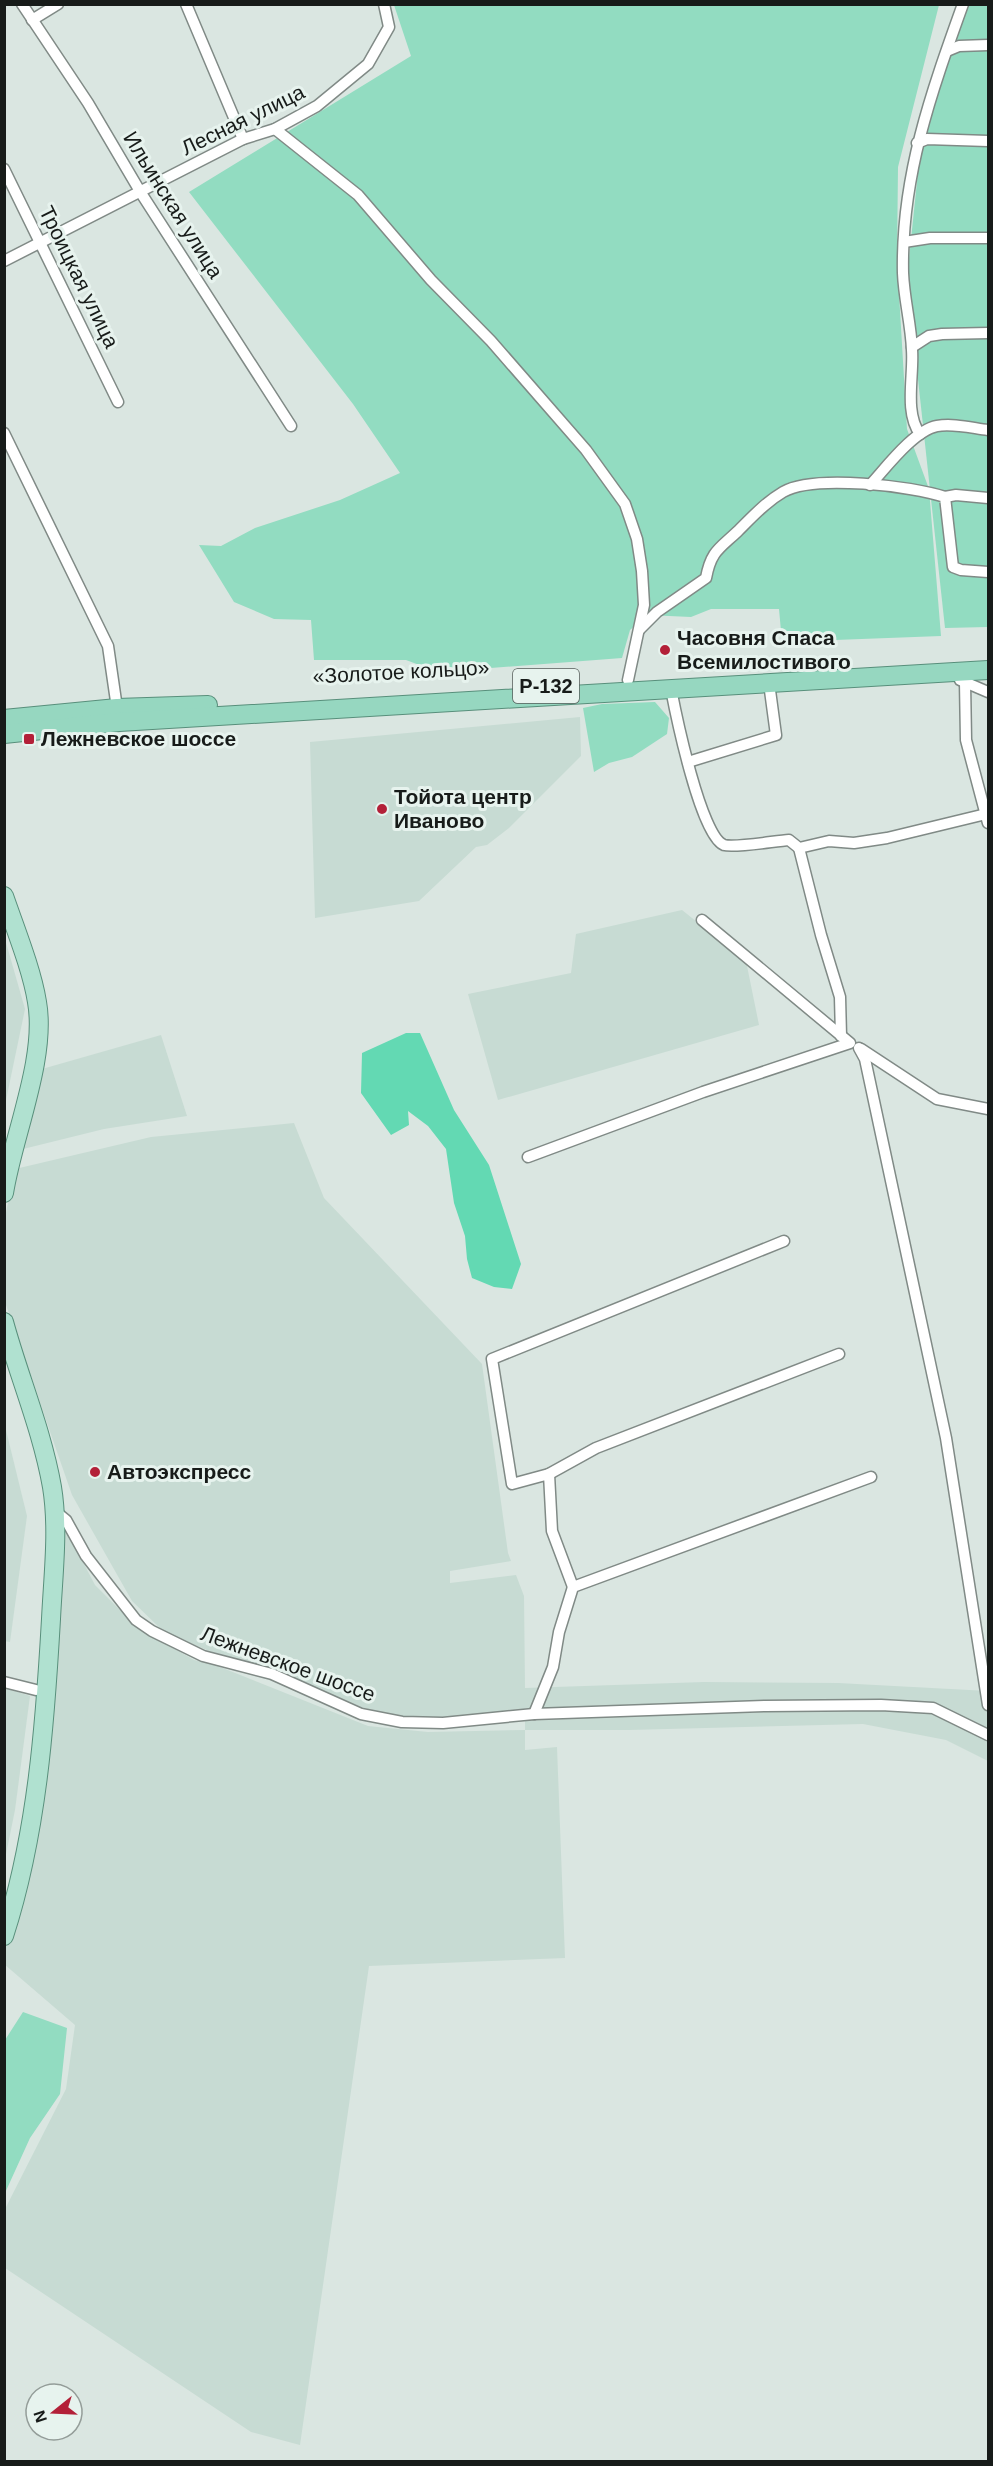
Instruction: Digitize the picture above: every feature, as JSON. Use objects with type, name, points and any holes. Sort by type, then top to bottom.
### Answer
[{"type":"highway","name":"«Золотое кольцо»","points":[[113,713],[770,683],[938,667],[988,658]]},
{"type":"highway","name":"«Золотое кольцо»","points":[[113,713],[628,680],[938,667],[988,670]]},
{"type":"highway","name":"Р-132","points":[[4,719],[113,713]]},
{"type":"highway","name":"Р-132","points":[[4,734],[113,713]]},
{"type":"main road","points":[[4,896],[37,1002],[39,1033],[36,1058],[4,1193]]},
{"type":"main road","points":[[4,927],[31,1017],[27,1053],[4,1149]]},
{"type":"main road","points":[[4,1322],[40,1437],[49,1511],[47,1685],[36,1794],[21,1872],[4,1936]]},
{"type":"main road","points":[[4,1355],[49,1511],[28,1775],[4,1893]]},
{"type":"street","name":"Ильинская улица","points":[[22,4],[88,103],[141,193],[291,426]]},
{"type":"street","points":[[32,20],[58,4]]},
{"type":"street","points":[[186,4],[243,139]]},
{"type":"street","name":"Лесная улица","points":[[4,261],[243,139],[275,129],[317,106],[368,64],[389,27],[384,4]]},
{"type":"street","points":[[920,434],[914,426],[912,347],[903,273],[904,213],[924,116],[963,4]]},
{"type":"street","points":[[947,51],[959,46],[988,45]]},
{"type":"street","points":[[275,129],[358,195],[431,280],[491,341],[605,474],[625,504],[637,539],[644,605],[628,680]]},
{"type":"street","points":[[918,143],[927,139],[988,141]]},
{"type":"street","name":"Троицкая улица","points":[[4,169],[118,402]]},
{"type":"street","points":[[904,242],[930,238],[988,238]]},
{"type":"street","points":[[912,347],[929,336],[988,333]]},
{"type":"street","points":[[870,485],[920,434],[935,426],[988,430]]},
{"type":"street","points":[[4,433],[108,646],[113,713]]},
{"type":"street","points":[[640,629],[657,612],[706,578],[710,558],[761,508],[784,491],[804,485],[836,483],[900,487],[945,497],[956,495],[988,498]]},
{"type":"street","points":[[945,497],[953,567],[961,570],[988,572]]},
{"type":"street","points":[[938,667],[988,692]]},
{"type":"street","points":[[799,848],[829,841],[854,843],[887,838],[987,818],[966,740],[965,682]]},
{"type":"street","points":[[688,762],[776,735],[770,683]]},
{"type":"street","points":[[671,689],[688,762],[714,838],[724,845],[789,840],[799,848],[820,935],[840,997],[850,1042],[865,1059],[946,1438],[988,1705]]},
{"type":"street","points":[[702,920],[850,1042],[937,1099],[988,1109]]},
{"type":"street","points":[[528,1157],[703,1092],[850,1042]]},
{"type":"street","points":[[784,1241],[492,1359],[512,1484],[549,1474],[596,1448],[839,1354]]},
{"type":"street","points":[[534,1714],[553,1667],[559,1632],[573,1587],[552,1531],[549,1474]]},
{"type":"street","points":[[573,1587],[871,1476]]},
{"type":"street","name":"Лежневское шоссе","points":[[49,1511],[66,1520],[86,1556],[136,1620],[203,1656],[272,1674],[361,1714],[402,1722],[442,1723],[534,1714],[765,1706],[882,1705],[933,1708],[988,1735]]},
{"type":"street","points":[[4,1682],[36,1690]]},
{"type":"street","points":[[988,1730],[988,1735]]},
{"type":"shaded area","points":[[394,5],[939,5],[898,167],[897,260],[907,429],[929,489],[941,636],[782,642],[779,609],[711,609],[691,617],[647,615],[630,630],[622,658],[438,672],[406,660],[314,660],[311,620],[274,619],[234,602],[199,545],[221,546],[255,528],[340,500],[400,473],[353,404],[189,192],[411,56]]},
{"type":"shaded area","points":[[966,5],[988,5],[988,627],[945,628],[907,278],[923,124]]},
{"type":"shaded area","points":[[655,702],[669,718],[667,734],[632,757],[609,763],[594,772],[583,708],[602,704]]},
{"type":"shaded area","points":[[580,717],[581,756],[509,828],[487,845],[476,847],[419,901],[315,918],[310,742]]},
{"type":"shaded area","points":[[682,910],[746,961],[759,1025],[498,1100],[468,994],[571,973],[576,934]]},
{"type":"shaded area","points":[[5,939],[25,1009],[5,1105]]},
{"type":"shaded area","points":[[406,1033],[420,1033],[454,1110],[489,1165],[521,1264],[512,1289],[494,1287],[472,1278],[467,1259],[465,1236],[454,1203],[446,1149],[428,1126],[408,1111],[409,1125],[391,1135],[361,1093],[362,1053]]},
{"type":"shaded area","points":[[161,1035],[187,1116],[104,1129],[15,1151],[35,1071]]},
{"type":"shaded area","points":[[294,1123],[324,1198],[482,1364],[508,1553],[511,1561],[450,1571],[450,1583],[516,1575],[524,1596],[525,1688],[704,1682],[838,1683],[988,1691],[988,1761],[946,1740],[863,1724],[629,1730],[525,1730],[525,1711],[457,1718],[405,1719],[361,1707],[295,1678],[247,1661],[209,1651],[163,1631],[132,1601],[72,1495],[6,1305],[5,1217],[15,1169],[151,1137]]},
{"type":"shaded area","points":[[5,1426],[27,1516],[10,1642],[4,1641]]},
{"type":"shaded area","points":[[63,1524],[95,1585],[138,1628],[194,1660],[215,1665],[368,1726],[428,1732],[525,1730],[525,1750],[557,1747],[565,1958],[369,1966],[300,2445],[251,2432],[5,2268],[4,2211],[66,2089],[75,2025],[4,1964],[41,1779]]},
{"type":"shaded area","points":[[5,1688],[30,1696],[15,1810],[5,1859]]},
{"type":"shaded area","points":[[23,2012],[67,2028],[60,2094],[30,2138],[5,2193],[5,2040]]},
{"type":"place","name":"Часовня Спаса Всемилостивого","points":[[665,650]]},
{"type":"place","name":"Лежневское шоссе","points":[[29,739]]},
{"type":"place","name":"Тойота центр Иваново","points":[[382,809]]},
{"type":"place","name":"Автоэкспресс","points":[[95,1472]]}]
